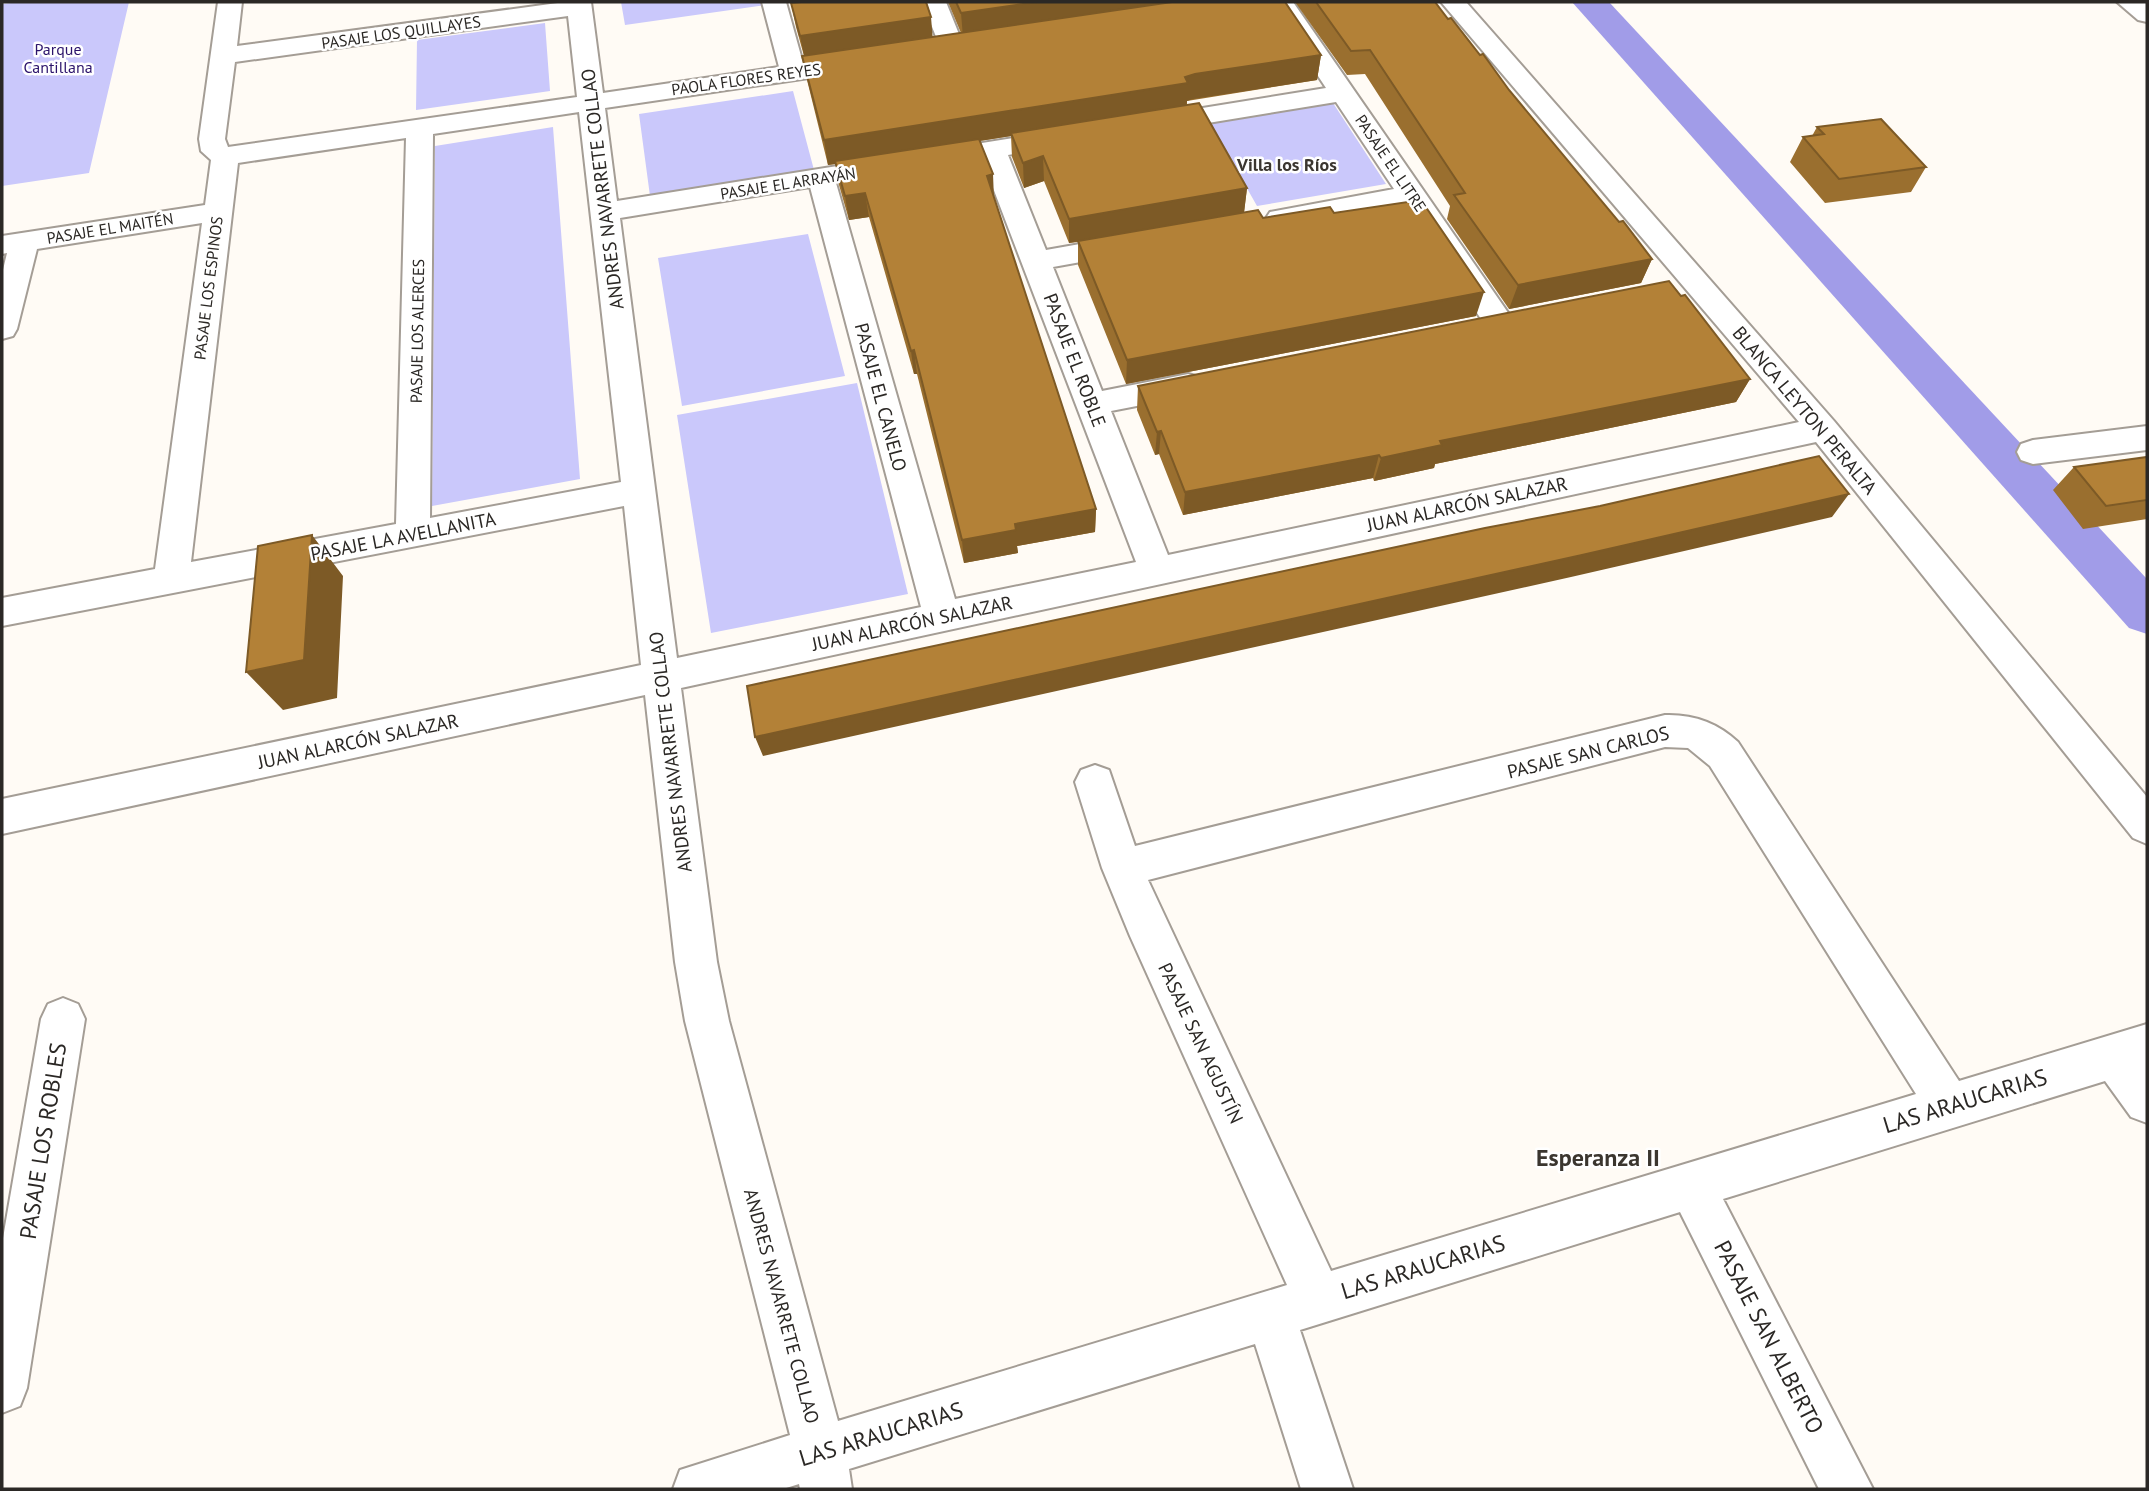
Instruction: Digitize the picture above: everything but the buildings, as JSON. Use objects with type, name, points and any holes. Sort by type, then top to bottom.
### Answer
[{"type":"street","name":"PASAJE LOS ESPINOS","points":[[171,580],[225,157],[215,151],[212,139],[230,2]]},
{"type":"street","points":[[774,2],[793,73]]},
{"type":"street","points":[[934,2],[952,49]]},
{"type":"street","name":"PASAJE EL LITRE","points":[[1281,2],[1500,324]]},
{"type":"street","name":"BLANCA LEYTON PERALTA","points":[[1453,2],[1685,288],[1822,429],[2147,826]]},
{"type":"street","points":[[2129,2],[2147,15]]},
{"type":"street","name":"PASAJE LOS QUILLAYES","points":[[221,57],[397,22],[580,4]]},
{"type":"street","name":"ANDRES NAVARRETE COLLAO","points":[[580,4],[688,903],[707,1021],[823,1471]]},
{"type":"street","points":[[926,53],[980,45]]},
{"type":"street","name":"PAOLA FLORES REYES","points":[[225,157],[886,59]]},
{"type":"street","points":[[1127,128],[1343,93]]},
{"type":"street","name":"PASAJE LOS ALERCES","points":[[413,534],[420,128]]},
{"type":"street","name":"PASAJE EL ARRAYÁN","points":[[605,212],[1086,135]]},
{"type":"street","name":"PASAJE EL ROBLE","points":[[992,150],[1157,570]]},
{"type":"street","name":"PASAJE EL CANELO","points":[[821,178],[942,616]]},
{"type":"street","points":[[1251,223],[1412,195]]},
{"type":"street","name":"PASAJE EL MAITÉN","points":[[14,243],[218,212]]},
{"type":"street","points":[[1036,261],[1157,240]]},
{"type":"street","points":[[2,329],[14,243]]},
{"type":"street","points":[[1092,404],[1214,380]]},
{"type":"street","name":"JUAN ALARCÓN SALAZAR","points":[[2,817],[1822,429]]},
{"type":"street","points":[[2033,452],[2147,438]]},
{"type":"street","name":"PASAJE LA AVELLANITA","points":[[2,612],[639,491]]},
{"type":"street","name":"PASAJE SAN CARLOS","points":[[1122,868],[1665,731],[1696,733],[1712,742],[1724,754],[1949,1106]]},
{"type":"street","name":"PASAJE SAN AGUSTÍN","points":[[1095,782],[1122,868],[1319,1299]]},
{"type":"street","name":"PASAJE LOS ROBLES","points":[[2,1388],[63,1019]]},
{"type":"street","points":[[2131,1051],[2147,1101]]},
{"type":"street","name":"LAS ARAUCARIAS","points":[[699,1489],[823,1471],[1270,1314],[2131,1051]]},
{"type":"street","name":"PASAJE SAN ALBERTO","points":[[1691,1185],[1847,1489]]},
{"type":"street","points":[[1270,1314],[1327,1489]]},
{"type":"green space","name":"Parque Cantillana","points":[[129,2],[89,173],[2,186],[2,4]]},
{"type":"green space","points":[[621,2],[764,2],[765,5],[625,25]]},
{"type":"green space","points":[[545,23],[550,91],[416,110],[417,40]]},
{"type":"green space","points":[[793,91],[814,170],[650,196],[639,114]]},
{"type":"green space","points":[[1333,103],[1386,184],[1257,206],[1210,123]]},
{"type":"green space","points":[[553,127],[580,479],[432,506],[435,146]]},
{"type":"green space","points":[[808,234],[845,376],[682,406],[658,258]]},
{"type":"green space","points":[[857,383],[908,594],[711,633],[677,415]]},
{"type":"waterway","points":[[1590,2],[2147,613]]},
{"type":"district","name":"Villa los Ríos","points":[[1287,165]]},
{"type":"district","name":"Esperanza II","points":[[1598,1158]]}]
